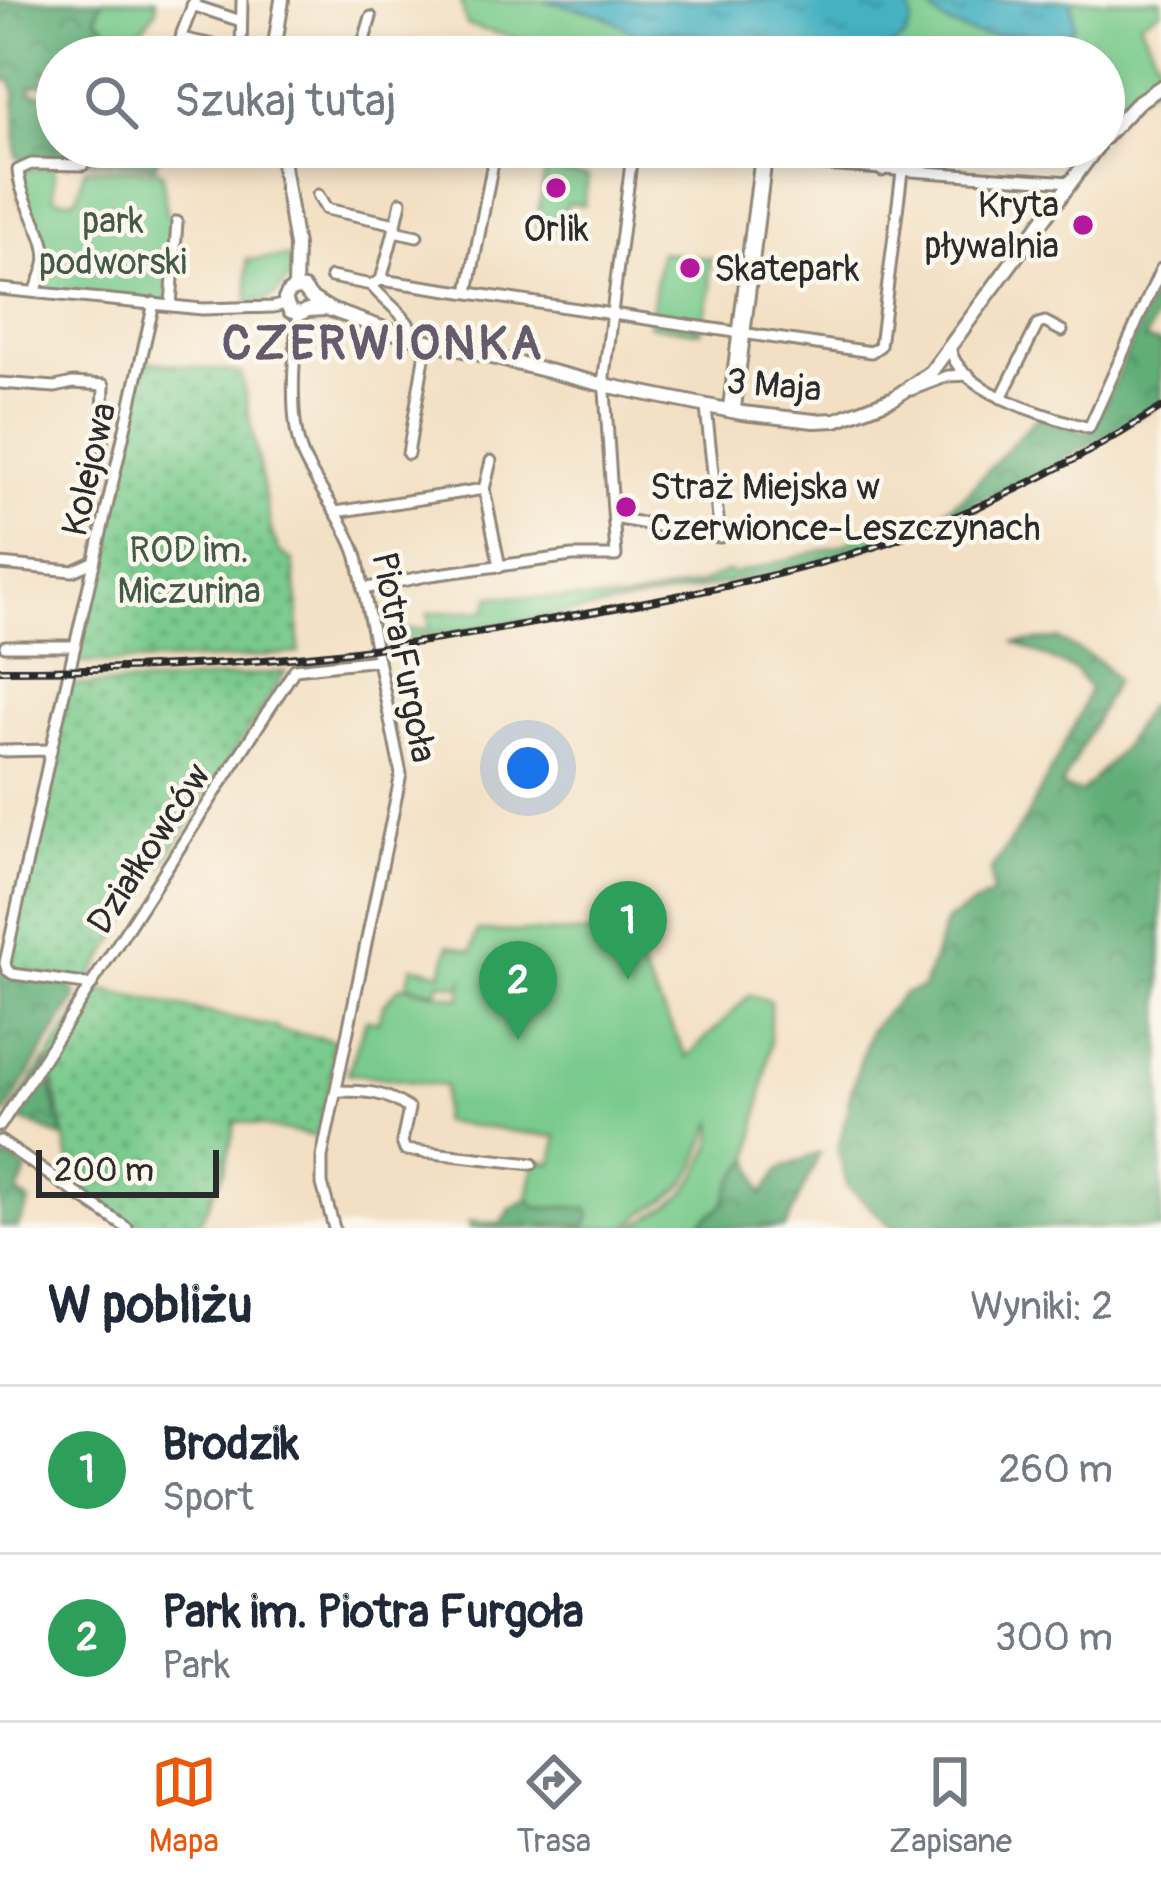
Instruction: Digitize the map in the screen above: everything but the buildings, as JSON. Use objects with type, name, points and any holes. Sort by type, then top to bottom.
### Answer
[{"type":"main road","points":[[276,36],[282,0]]},
{"type":"main road","points":[[1125,116],[1161,87]]},
{"type":"main road","name":"Piotra Furgoła","points":[[283,168],[304,270],[304,300]]},
{"type":"main road","name":"3 Maja","points":[[304,300],[378,328],[604,385],[706,408],[829,421],[906,392],[932,372],[1081,168]]},
{"type":"main road","points":[[286,304],[287,294],[304,300]]},
{"type":"street","points":[[241,36],[242,0]]},
{"type":"street","points":[[182,36],[194,3],[241,21]]},
{"type":"street","points":[[365,36],[371,17]]},
{"type":"street","points":[[35,292],[45,264],[45,244],[23,198],[18,170],[36,164]]},
{"type":"street","points":[[468,292],[492,168]]},
{"type":"street","points":[[362,589],[572,556],[616,556],[604,385],[630,168]]},
{"type":"street","points":[[732,412],[759,168]]},
{"type":"street","points":[[849,168],[1071,182]]},
{"type":"street","points":[[331,277],[468,292],[871,352],[880,346],[902,172]]},
{"type":"street","points":[[318,195],[326,209],[392,235],[417,236]]},
{"type":"street","points":[[401,202],[376,283],[381,299],[420,338],[408,454]]},
{"type":"street","points":[[171,305],[177,221]]},
{"type":"street","points":[[906,392],[948,376],[971,382],[1011,404],[1089,428],[1161,268]]},
{"type":"street","points":[[0,289],[218,309],[286,304]]},
{"type":"street","name":"Piotra Furgoła","points":[[304,300],[295,431],[312,474],[351,540],[399,758],[400,784],[322,1156],[325,1201],[334,1228]]},
{"type":"street","name":"Kolejowa","points":[[92,985],[8,970],[5,931],[154,303]]},
{"type":"street","points":[[1001,398],[1038,324],[1045,322],[1062,331]]},
{"type":"street","points":[[950,347],[954,363],[971,382]]},
{"type":"street","points":[[0,383],[104,385],[102,446]]},
{"type":"street","points":[[614,518],[720,537],[706,408]]},
{"type":"street","points":[[491,461],[484,489],[500,567]]},
{"type":"street","points":[[336,512],[484,489]]},
{"type":"street","points":[[0,564],[73,572],[93,562]]},
{"type":"street","points":[[5,646],[74,646]]},
{"type":"street","name":"Działkowców","points":[[0,1126],[295,669],[378,660]]},
{"type":"street","points":[[0,751],[51,750]]},
{"type":"street","points":[[336,1091],[373,1090],[409,1109],[402,1142],[405,1150],[532,1164]]},
{"type":"street","points":[[0,1141],[127,1228]]},
{"type":"green space","points":[[0,0],[103,0],[96,13],[106,36],[36,36],[36,85],[30,92],[36,93],[36,158],[27,162],[16,157],[11,80],[0,81]]},
{"type":"green space","points":[[103,0],[156,0],[156,10],[136,36],[107,36],[98,21]]},
{"type":"green space","points":[[460,0],[962,0],[981,35],[1038,36],[507,36],[467,25]]},
{"type":"green space","points":[[1072,0],[1161,0],[1161,10],[1140,22],[1161,67],[1161,79],[1125,107],[1125,36],[1059,36],[1074,25]]},
{"type":"green space","name":"park podworski","points":[[54,168],[54,198],[67,200],[77,198],[85,168],[158,170],[163,175],[166,212],[174,225],[168,302],[41,290],[43,249],[19,198],[21,169]]},
{"type":"green space","name":"Orlik","points":[[545,170],[588,177],[584,205],[567,203],[563,231],[536,227]]},
{"type":"green space","points":[[660,252],[712,259],[701,331],[649,325]]},
{"type":"green space","points":[[290,257],[293,273],[279,291],[265,300],[248,302],[247,260]]},
{"type":"green space","points":[[1161,275],[1161,306],[1145,340],[1161,343],[1161,402],[1048,468],[930,521],[964,496],[1037,417],[1087,433],[1094,427]]},
{"type":"green space","name":"ROD im. Miczurina","points":[[145,361],[241,373],[272,534],[279,551],[293,561],[299,653],[229,659],[77,660]]},
{"type":"green space","points":[[875,527],[882,529],[884,540],[764,574],[643,600],[398,640],[396,631],[430,628],[428,613],[487,610],[491,596],[623,601],[843,545]]},
{"type":"green space","points":[[1058,639],[1100,662],[1116,680],[1061,787],[1082,792],[1122,748],[1147,706],[1161,710],[1161,1228],[893,1228],[848,1187],[838,1151],[851,1092],[870,1030],[903,994],[923,988],[946,921],[992,894],[991,870],[1026,818],[1079,716],[1089,689],[1076,671],[1016,643]]},
{"type":"green space","name":"ROD im. Miczurina","points":[[285,672],[89,981],[16,971],[9,965],[69,688]]},
{"type":"green space","points":[[477,931],[624,934],[687,1057],[750,995],[770,1001],[770,1045],[751,1158],[722,1206],[693,1228],[631,1228],[675,1201],[691,1185],[711,1145],[714,1122],[685,1183],[626,1227],[536,1228],[560,1223],[585,1227],[587,1209],[538,1208],[528,1199],[535,1161],[553,1163],[557,1137],[441,1122],[445,1086],[348,1073],[366,1019],[378,1022],[384,1004],[401,986],[460,998],[464,977],[461,987],[440,982],[437,991],[407,985],[412,966],[442,973],[449,945],[472,951]]},
{"type":"green space","points":[[0,973],[67,985],[76,998],[0,1121]]},
{"type":"green space","points":[[93,988],[339,1041],[318,1137],[236,1121],[225,1168],[197,1228],[136,1228],[74,1185],[49,1059]]},
{"type":"green space","points":[[45,1061],[63,1138],[10,1115]]},
{"type":"green space","points":[[820,1153],[785,1228],[693,1228],[722,1206],[751,1158],[762,1195],[780,1169]]},
{"type":"green space","points":[[0,1158],[13,1160],[27,1171],[18,1193],[30,1202],[17,1228],[0,1226]]},
{"type":"green space","points":[[528,1199],[538,1208],[587,1209],[591,1215],[585,1227],[561,1223],[470,1228],[469,1222],[502,1223],[510,1209]]},
{"type":"water","points":[[543,0],[909,0],[912,21],[906,36],[701,36],[664,31],[636,34],[603,15]]},
{"type":"water","points":[[924,0],[1072,0],[1074,25],[1069,36],[979,35],[934,13]]},
{"type":"railway","points":[[0,670],[205,664],[360,650],[518,626],[748,581],[889,542],[970,510],[1048,473],[1161,408]]},
{"type":"place","name":"Orlik","points":[[556,188]]},
{"type":"place","name":"Kryta pływalnia","points":[[1083,225]]},
{"type":"place","name":"Skatepark","points":[[690,268]]},
{"type":"place","name":"Straż Miejska w Czerwionce-Leszczynach","points":[[626,507]]},
{"type":"place","name":"Brodzik","points":[[628,980]]},
{"type":"place","name":"Park im. Piotra Furgoła","points":[[518,1040]]},
{"type":"district","name":"CZERWIONKA","points":[[383,342]]}]
